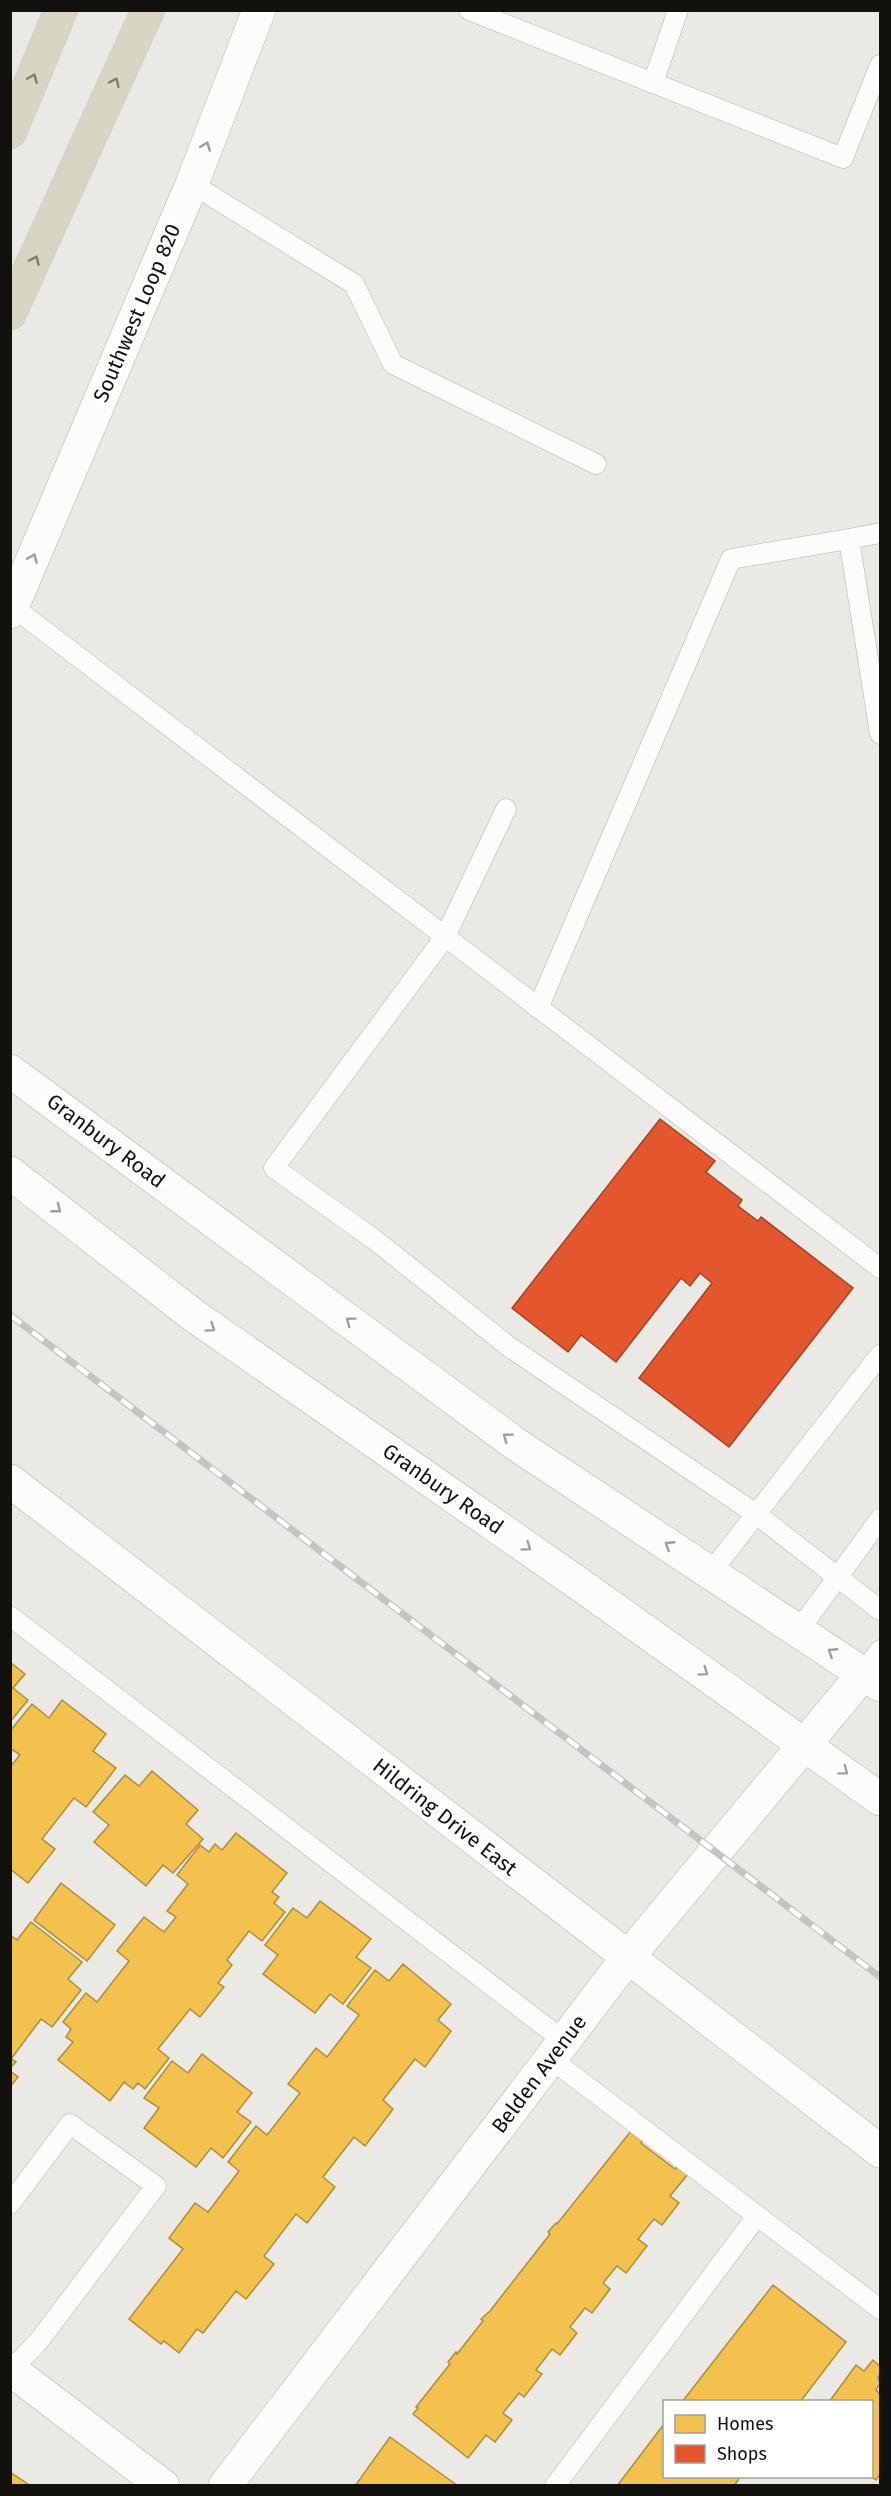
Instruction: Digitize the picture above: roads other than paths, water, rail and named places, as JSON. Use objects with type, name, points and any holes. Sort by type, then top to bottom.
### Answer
[{"type":"highway","points":[[10,132],[61,10]]},
{"type":"highway","points":[[10,313],[148,10]]},
{"type":"main road","name":"Southwest Loop 820","points":[[12,609],[192,184],[259,10]]},
{"type":"main road","name":"Granbury Road","points":[[10,1071],[517,1445],[799,1630],[875,1669]]},
{"type":"main road","name":"Granbury Road","points":[[10,1173],[193,1315],[807,1744],[880,1799]]},
{"type":"main road","name":"Hildring Drive East","points":[[10,1481],[880,2151]]},
{"type":"main road","name":"Belden Avenue","points":[[225,2486],[628,1958],[714,1851],[875,1669]]},
{"type":"main road","points":[[11,2370],[163,2486]]},
{"type":"lane","points":[[469,10],[843,158],[880,66]]},
{"type":"lane","points":[[653,83],[678,10]]},
{"type":"lane","points":[[192,184],[354,284],[393,364],[596,464]]},
{"type":"lane","points":[[538,1008],[731,559],[880,533]]},
{"type":"lane","points":[[849,538],[880,734]]},
{"type":"lane","points":[[12,609],[880,1268]]},
{"type":"lane","points":[[506,809],[445,937],[274,1168],[384,1247],[508,1346],[756,1514],[880,1610]]},
{"type":"lane","points":[[711,1572],[880,1355]]},
{"type":"lane","points":[[799,1630],[880,1519]]},
{"type":"lane","points":[[10,1616],[557,2050],[757,2216],[880,2310]]},
{"type":"lane","points":[[10,2204],[70,2124],[156,2186],[38,2342],[11,2370]]},
{"type":"lane","points":[[555,2486],[757,2216]]},
{"type":"railway","points":[[10,1315],[880,1977]]}]
